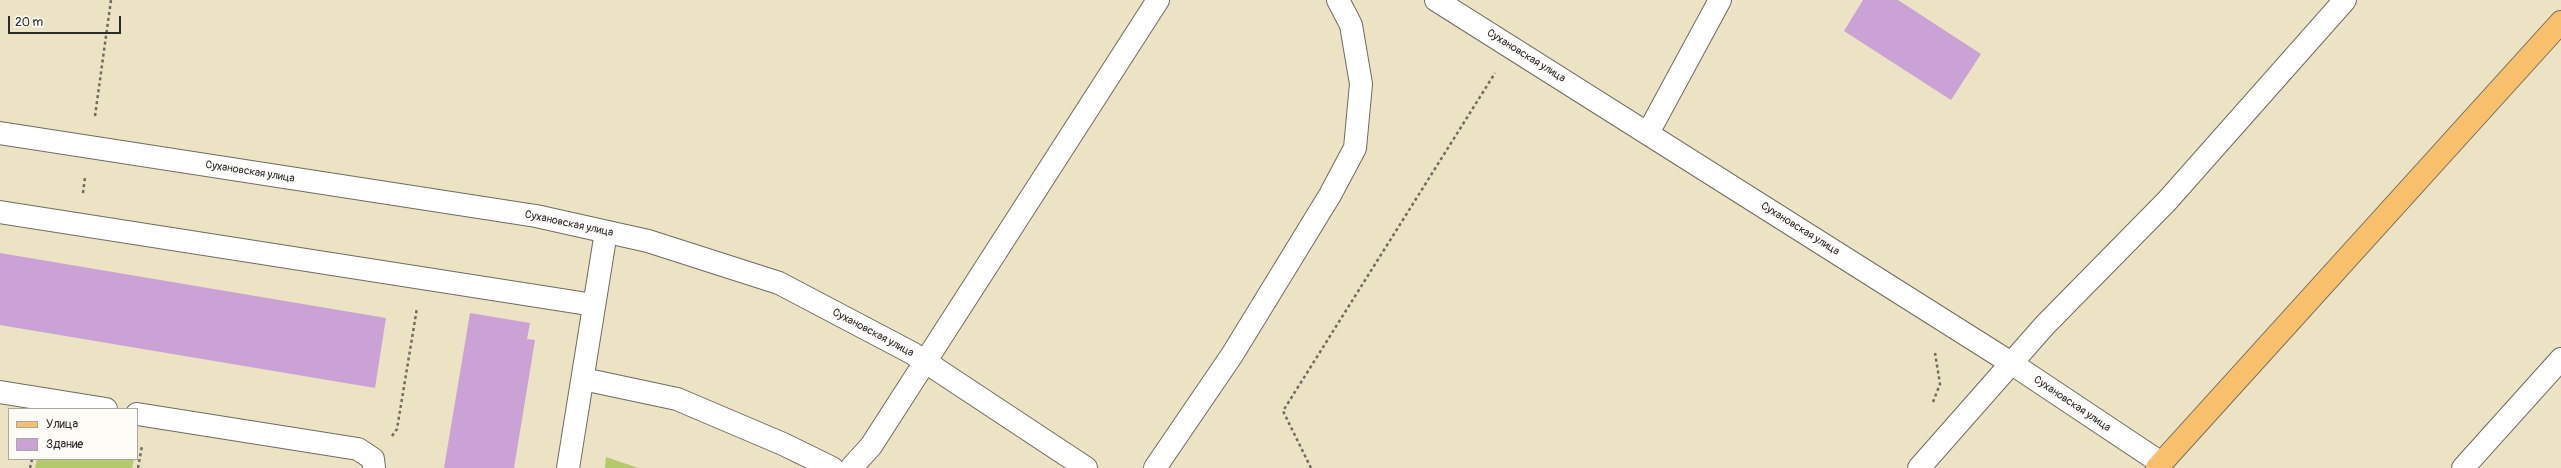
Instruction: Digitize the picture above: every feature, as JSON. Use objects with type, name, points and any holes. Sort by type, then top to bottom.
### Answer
[{"type":"main road","points":[[2159,466],[2561,22]]},
{"type":"street","points":[[851,468],[871,446],[1158,0]]},
{"type":"street","points":[[1156,468],[1232,355],[1330,195],[1355,148],[1361,84],[1351,25],[1338,0]]},
{"type":"street","name":"Сухановская улица","points":[[1436,0],[2011,363],[2159,466]]},
{"type":"street","points":[[1648,133],[1720,0]]},
{"type":"street","points":[[1918,468],[2011,363],[2167,201],[2345,0]]},
{"type":"street","name":"Сухановская улица","points":[[0,133],[528,215],[648,241],[779,283],[925,362],[1086,468]]},
{"type":"street","points":[[0,212],[594,305]]},
{"type":"street","points":[[568,468],[606,232]]},
{"type":"street","points":[[2463,468],[2561,359]]},
{"type":"street","points":[[583,379],[677,399],[783,444],[832,468]]},
{"type":"street","points":[[0,392],[100,408]]},
{"type":"street","points":[[138,414],[358,450],[374,463]]},
{"type":"path","points":[[78,224],[111,0]]},
{"type":"path","points":[[1311,468],[1283,411],[1496,71],[1503,76]]},
{"type":"path","points":[[374,463],[397,429],[418,302]]},
{"type":"path","points":[[1933,404],[1940,384],[1937,358],[1934,352]]},
{"type":"green space","points":[[606,457],[638,468],[605,468]]},
{"type":"green space","points":[[37,460],[134,460],[132,468],[35,468]]},
{"type":"building","points":[[1863,0],[1898,0],[1981,54],[1951,100],[1844,31]]},
{"type":"building","points":[[0,253],[386,318],[375,388],[0,325]]},
{"type":"building","points":[[470,313],[530,323],[527,339],[535,340],[514,468],[444,468]]}]
